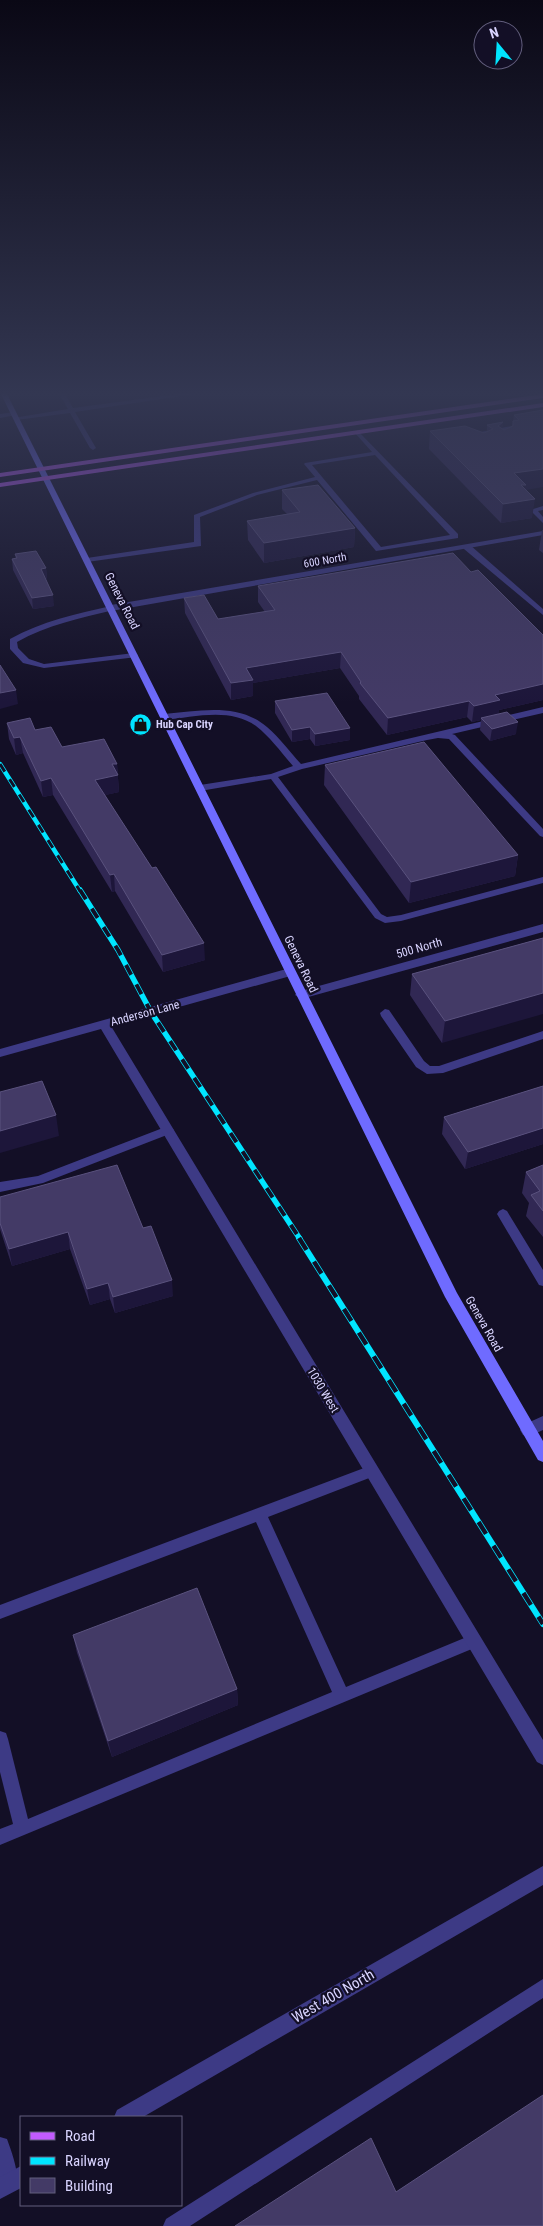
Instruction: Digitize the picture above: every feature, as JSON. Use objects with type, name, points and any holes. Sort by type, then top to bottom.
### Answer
[{"type":"main road","name":"Geneva Road","points":[[55,496],[452,1297],[543,1455]]},
{"type":"street","name":"600 North","points":[[111,608],[543,533]]},
{"type":"street","name":"500 North","points":[[302,995],[543,928]]},
{"type":"street","name":"Anderson Lane","points":[[0,1053],[290,972]]},
{"type":"street","name":"1030 West","points":[[104,1024],[543,1756]]},
{"type":"street","points":[[528,1430],[543,1423]]},
{"type":"street","name":"West 400 North","points":[[126,2116],[543,1875]]},
{"type":"lane","points":[[87,560],[198,544],[196,516],[250,496]]},
{"type":"lane","points":[[334,496],[379,549],[455,536],[417,496]]},
{"type":"lane","points":[[543,508],[534,510],[543,521]]},
{"type":"lane","points":[[467,546],[543,613]]},
{"type":"lane","points":[[111,608],[50,623],[28,631],[14,641],[14,649],[26,661],[44,666],[134,655]]},
{"type":"lane","points":[[200,788],[273,776],[299,767],[543,710]]},
{"type":"lane","points":[[164,717],[232,713],[251,719],[263,728],[299,767]]},
{"type":"lane","points":[[438,735],[452,737],[543,834]]},
{"type":"lane","points":[[273,776],[378,916],[385,920],[401,918],[543,880]]},
{"type":"lane","points":[[385,1013],[420,1064],[427,1070],[439,1070],[543,1035]]},
{"type":"lane","points":[[0,1186],[39,1180],[168,1130]]},
{"type":"lane","points":[[503,1214],[543,1281]]},
{"type":"lane","points":[[0,1612],[372,1471]]},
{"type":"lane","points":[[259,1513],[342,1696]]},
{"type":"lane","points":[[0,1837],[474,1642]]},
{"type":"lane","points":[[0,1739],[22,1829]]},
{"type":"lane","points":[[173,2226],[543,1988]]},
{"type":"lane","points":[[0,2146],[10,2183]]},
{"type":"building","points":[[287,496],[327,496],[355,528],[264,543],[247,521],[300,512]]},
{"type":"building","points":[[495,496],[532,496],[535,499],[503,504]]},
{"type":"building","points":[[36,551],[46,568],[41,569],[53,595],[32,598],[12,559],[17,558],[15,554]]},
{"type":"building","points":[[453,553],[471,572],[478,570],[543,635],[543,684],[495,695],[500,700],[474,706],[469,701],[388,718],[360,683],[341,652],[246,668],[253,680],[231,683],[184,598],[204,595],[218,619],[275,610],[258,586]]},
{"type":"building","points":[[0,665],[16,690],[0,693]]},
{"type":"building","points":[[327,693],[350,728],[315,734],[310,727],[292,730],[275,701]]},
{"type":"building","points":[[507,712],[518,722],[492,729],[481,718]]},
{"type":"building","points":[[30,718],[35,730],[51,727],[62,747],[104,739],[117,764],[112,764],[118,775],[95,780],[152,868],[156,867],[204,943],[162,955],[114,874],[110,875],[51,778],[41,781],[20,737],[14,738],[7,723]]},
{"type":"building","points":[[424,742],[518,855],[411,882],[325,765]]},
{"type":"building","points":[[543,938],[543,993],[445,1021],[412,974]]},
{"type":"building","points":[[42,1081],[56,1115],[0,1131],[0,1092]]},
{"type":"building","points":[[543,1086],[543,1128],[468,1152],[444,1117]]},
{"type":"building","points":[[117,1165],[143,1228],[151,1226],[172,1280],[113,1297],[108,1283],[87,1289],[68,1232],[9,1249],[0,1223],[0,1197]]},
{"type":"building","points":[[543,1165],[543,1211],[531,1195],[540,1191],[526,1172]]},
{"type":"building","points":[[197,1588],[237,1689],[108,1741],[73,1635]]},
{"type":"building","points":[[543,2095],[543,2226],[235,2226],[371,2138],[396,2192]]},
{"type":"railway","points":[[0,764],[80,891]]},
{"type":"railway","points":[[80,890],[118,950],[151,1012],[300,1239]]},
{"type":"railway","points":[[299,1238],[543,1624]]},
{"type":"place","name":"Hub Cap City","points":[[140,724]]}]
